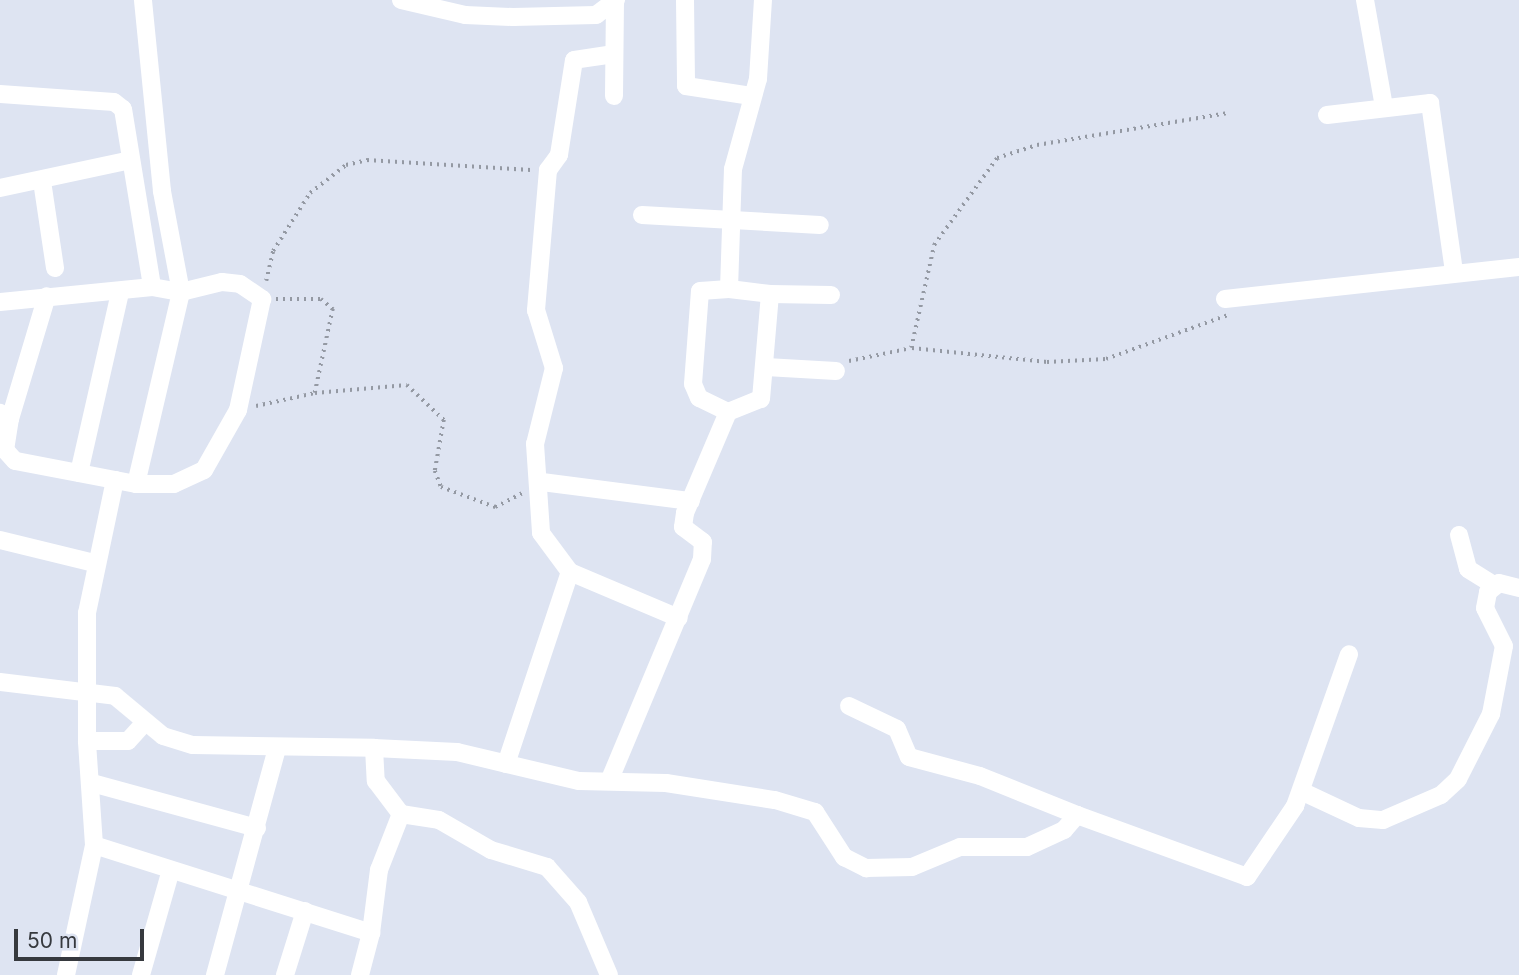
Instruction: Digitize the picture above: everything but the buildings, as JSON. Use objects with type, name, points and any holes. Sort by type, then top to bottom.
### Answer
[{"type":"street","points":[[136,484],[181,292],[162,191],[143,0]]},
{"type":"street","points":[[401,0],[583,16],[615,2],[614,96]]},
{"type":"street","points":[[685,0],[686,86],[751,96]]},
{"type":"street","points":[[729,289],[734,216],[733,169],[751,96],[763,0]]},
{"type":"street","points":[[1365,0],[1384,107]]},
{"type":"street","points":[[614,54],[573,61],[559,155],[548,170],[536,310],[554,368],[535,444],[542,482],[545,545],[570,572],[679,618]]},
{"type":"street","points":[[0,94],[114,102],[125,121],[126,161],[152,287]]},
{"type":"street","points":[[1327,115],[1426,101],[1432,107],[1454,272]]},
{"type":"street","points":[[0,188],[126,161]]},
{"type":"street","points":[[42,181],[55,268]]},
{"type":"street","points":[[642,215],[734,216],[820,225]]},
{"type":"street","points":[[1225,299],[1519,267]]},
{"type":"street","points":[[0,302],[47,296],[121,292],[152,287],[181,292],[222,282],[240,284],[262,299],[238,410],[204,470],[174,484],[136,484],[8,457],[5,416],[47,296]]},
{"type":"street","points":[[728,412],[699,398],[693,384],[700,291],[729,289],[770,294],[831,295]]},
{"type":"street","points":[[79,473],[121,292]]},
{"type":"street","points":[[610,779],[630,741],[645,683],[679,618],[704,551],[683,527],[691,500],[728,412],[761,399],[766,367],[770,294]]},
{"type":"street","points":[[766,367],[836,371]]},
{"type":"street","points":[[66,975],[94,845],[92,783],[87,741],[87,688],[94,563],[115,480]]},
{"type":"street","points":[[542,482],[691,500]]},
{"type":"street","points":[[1459,535],[1468,569],[1494,585],[1519,588]]},
{"type":"street","points":[[0,540],[94,563]]},
{"type":"street","points":[[506,764],[570,572]]},
{"type":"street","points":[[1301,791],[1359,818],[1383,820],[1441,795],[1458,779],[1491,714],[1501,665],[1504,646],[1485,608],[1494,585]]},
{"type":"street","points":[[849,706],[897,729],[909,757],[980,776],[1077,815],[1247,877],[1256,873],[1301,791],[1349,654]]},
{"type":"street","points":[[0,682],[87,688],[125,702],[144,723],[193,745],[435,749],[579,780],[610,779],[748,795],[808,810],[821,817],[844,857],[882,869],[912,867],[947,849],[1027,847],[1063,830],[1077,815]]},
{"type":"street","points":[[87,741],[128,741],[144,723]]},
{"type":"street","points":[[215,975],[277,748]]},
{"type":"street","points":[[374,748],[376,781],[401,814],[439,820],[491,850],[547,867],[573,895],[610,975]]},
{"type":"street","points":[[92,783],[257,828]]},
{"type":"street","points":[[360,975],[371,933],[379,870],[401,814]]},
{"type":"street","points":[[94,845],[371,933]]},
{"type":"street","points":[[141,975],[171,870]]},
{"type":"street","points":[[285,975],[305,911]]},
{"type":"path","points":[[911,348],[934,245],[997,158],[1037,145],[1229,113]]},
{"type":"path","points":[[315,393],[332,309],[321,299],[262,299],[273,251],[310,193],[346,165],[367,160],[548,170]]},
{"type":"path","points":[[836,371],[857,355],[911,348],[1048,362],[1106,359],[1227,320],[1225,299]]},
{"type":"path","points":[[238,410],[315,393],[407,385],[444,420],[435,471],[444,490],[495,507],[542,482]]}]
